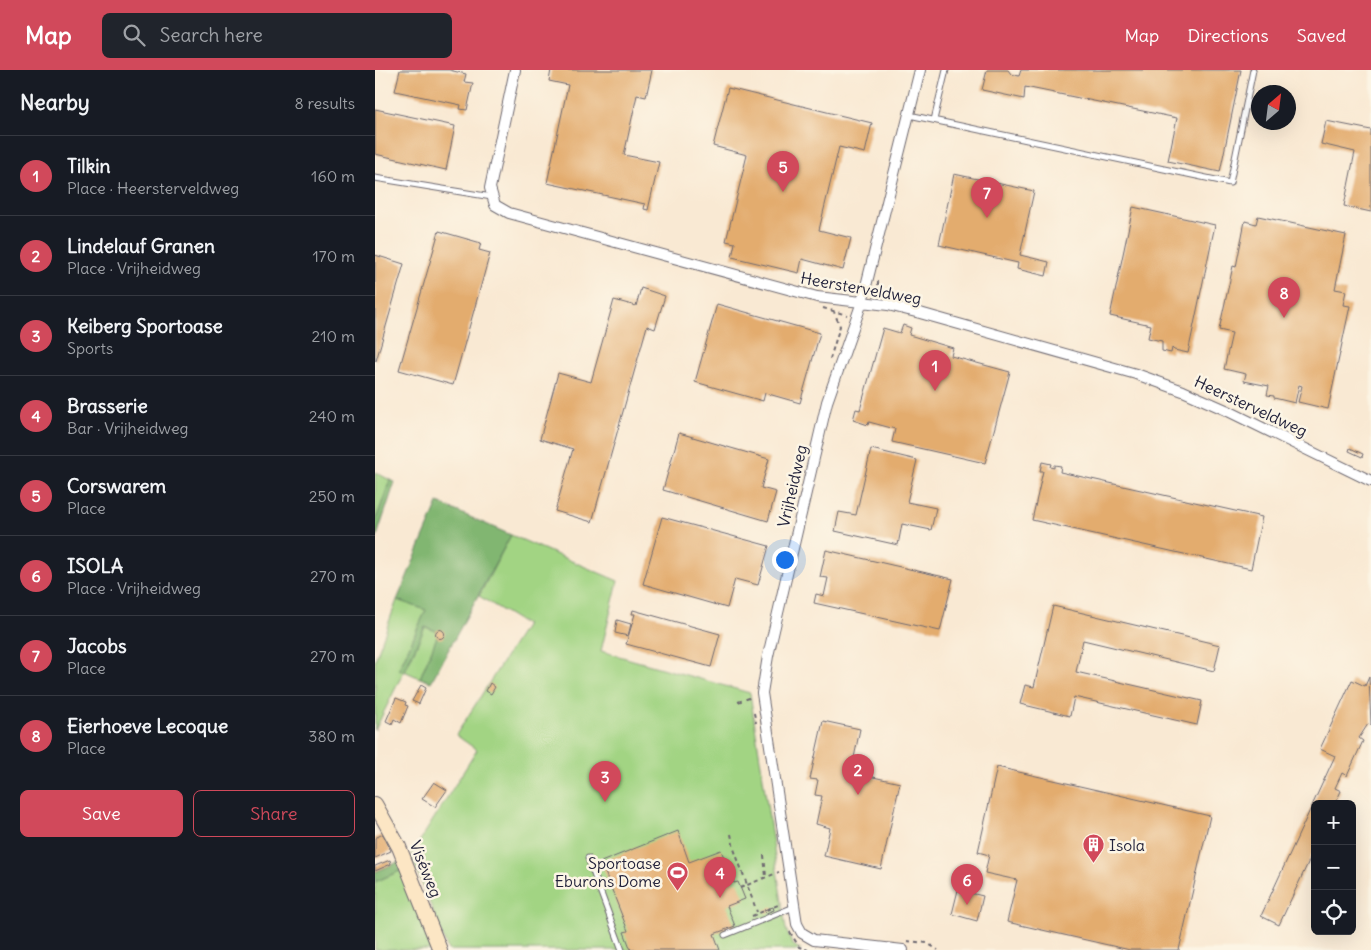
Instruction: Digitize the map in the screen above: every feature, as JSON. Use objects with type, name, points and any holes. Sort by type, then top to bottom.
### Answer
[{"type":"main road","name":"Viséweg","points":[[375,804],[399,847],[440,950]]},
{"type":"street","points":[[493,197],[490,188],[515,70]]},
{"type":"street","name":"Vrijheidweg","points":[[903,950],[814,940],[802,933],[797,924],[762,693],[768,656],[827,402],[862,302],[920,70]]},
{"type":"street","name":"Heersterveldweg","points":[[493,197],[495,206],[509,213],[817,297],[862,302],[920,313],[1136,374],[1226,410],[1371,481]]},
{"type":"lane","points":[[935,120],[946,70]]},
{"type":"lane","points":[[909,115],[1230,183],[1253,70]]},
{"type":"lane","points":[[375,178],[493,197]]},
{"type":"lane","points":[[588,858],[621,950]]},
{"type":"lane","points":[[725,934],[794,907]]},
{"type":"path","points":[[829,364],[840,326],[834,312]]},
{"type":"path","points":[[755,706],[756,725]]},
{"type":"path","points":[[731,834],[734,849],[757,912]]},
{"type":"path","points":[[764,855],[766,877]]},
{"type":"path","points":[[740,888],[788,868]]},
{"type":"path","points":[[789,929],[791,937],[799,947],[808,950]]},
{"type":"green space","points":[[375,472],[390,480],[375,523]]},
{"type":"green space","points":[[390,480],[395,482],[375,542],[375,523]]},
{"type":"green space","points":[[438,503],[511,535],[431,682],[420,678],[439,632],[425,627],[404,671],[399,669],[426,610],[397,600]]},
{"type":"green space","points":[[511,535],[618,581],[601,651],[750,693],[786,929],[792,944],[801,950],[448,950],[411,855],[477,750],[456,735],[526,625],[479,596]]},
{"type":"green space","points":[[397,600],[426,610],[399,669],[405,671],[425,627],[439,632],[420,678],[404,671],[375,730],[375,660]]},
{"type":"green space","points":[[398,862],[402,870],[375,882],[375,872]]},
{"type":"green space","points":[[402,870],[434,950],[375,950],[375,882]]},
{"type":"building","points":[[400,70],[449,70],[466,74],[464,82],[473,83],[467,110],[460,109],[461,105],[395,91]]},
{"type":"building","points":[[551,70],[652,70],[646,97],[637,95],[624,155],[659,162],[648,210],[644,209],[645,204],[547,183],[568,85],[549,81]]},
{"type":"building","points":[[987,70],[1008,70],[1011,74],[1019,76],[1021,70],[1241,70],[1220,172],[1168,161],[1177,118],[1025,87],[1024,99],[982,90]]},
{"type":"building","points":[[728,88],[872,123],[865,153],[839,147],[819,230],[851,238],[843,270],[802,259],[799,273],[732,257],[735,243],[726,241],[747,155],[713,146]]},
{"type":"building","points":[[375,109],[455,126],[446,170],[375,154]]},
{"type":"building","points":[[1326,121],[1371,130],[1371,212],[1344,206],[1355,152],[1321,144]]},
{"type":"building","points":[[954,174],[1034,191],[1020,255],[1049,262],[1046,276],[1017,269],[1018,263],[939,245]]},
{"type":"building","points":[[1133,207],[1215,225],[1188,353],[1172,348],[1171,353],[1162,351],[1162,341],[1148,338],[1151,325],[1110,316]]},
{"type":"building","points":[[1258,216],[1346,235],[1335,289],[1346,291],[1343,305],[1350,306],[1328,409],[1298,402],[1302,386],[1299,385],[1295,403],[1267,395],[1269,386],[1244,381],[1246,374],[1224,369],[1232,333],[1219,330],[1233,266],[1236,267],[1245,221],[1256,224]]},
{"type":"building","points":[[439,231],[481,243],[479,250],[490,253],[453,385],[399,370]]},
{"type":"building","points":[[375,255],[404,264],[376,361],[375,360]]},
{"type":"building","points":[[641,288],[665,296],[655,329],[647,326],[592,522],[555,511],[573,449],[540,439],[558,373],[591,382],[614,300],[636,306]]},
{"type":"building","points":[[717,304],[820,333],[800,403],[765,393],[763,401],[695,382]]},
{"type":"building","points":[[903,325],[911,328],[909,335],[953,348],[951,356],[1010,372],[985,463],[892,442],[895,429],[869,422],[868,425],[853,420],[856,409],[860,410],[883,328],[900,333]]},
{"type":"building","points":[[679,433],[769,459],[761,488],[776,492],[768,521],[663,490]]},
{"type":"building","points":[[1350,448],[1363,454],[1362,457],[1349,451]]},
{"type":"building","points":[[871,449],[917,460],[907,502],[936,508],[931,530],[902,524],[898,545],[835,531],[839,512],[856,515]]},
{"type":"building","points":[[1042,462],[1051,464],[1050,467],[1054,468],[1054,465],[1061,466],[1060,472],[1262,517],[1251,569],[1032,520],[1043,471],[1040,471]]},
{"type":"building","points":[[662,517],[769,546],[758,585],[735,579],[727,608],[643,584]]},
{"type":"building","points":[[826,550],[953,579],[940,631],[814,603],[816,594],[824,596],[828,578],[820,577]]},
{"type":"building","points":[[1053,606],[1220,645],[1214,671],[1083,640],[1076,672],[1202,701],[1197,725],[1074,697],[1070,716],[1020,704],[1025,685],[1034,687]]},
{"type":"building","points":[[633,610],[720,634],[711,667],[626,644],[635,614],[632,614]]},
{"type":"building","points":[[617,620],[631,624],[628,636],[615,633]]},
{"type":"building","points":[[440,630],[444,634],[440,638],[436,634]]},
{"type":"building","points":[[1369,677],[1371,725],[1368,724],[1359,738],[1363,741],[1347,776],[1342,773],[1335,788],[1341,791],[1337,800],[1315,800],[1335,756],[1320,749],[1352,680],[1365,686]]},
{"type":"building","points":[[490,683],[495,687],[491,694],[486,691]]},
{"type":"building","points":[[421,685],[426,688],[419,704],[412,701]]},
{"type":"building","points":[[396,698],[406,702],[405,705],[408,706],[401,723],[394,719],[392,724],[386,721]]},
{"type":"building","points":[[823,721],[860,729],[851,772],[900,783],[881,869],[824,856],[830,828],[816,824],[822,796],[815,795],[818,780],[810,779]]},
{"type":"building","name":"Isola","points":[[997,767],[1210,816],[1179,950],[1130,950],[1007,922],[1017,880],[985,873],[989,855],[978,852]]},
{"type":"building","points":[[434,782],[447,790],[435,807],[422,799]]},
{"type":"building","points":[[1311,808],[1311,857],[1279,925],[1261,916]]},
{"type":"building","name":"Sportoase Eburons Dome","points":[[678,831],[689,862],[721,850],[734,883],[738,882],[745,899],[727,906],[735,926],[714,934],[720,950],[631,950],[624,932],[628,931],[601,862]]},
{"type":"building","points":[[383,834],[391,851],[375,858],[375,838]]},
{"type":"building","points":[[390,860],[391,864],[375,871],[375,866]]},
{"type":"building","points":[[958,890],[983,896],[977,921],[952,914]]},
{"type":"building","points":[[773,907],[774,910],[766,913],[764,910]]},
{"type":"place","name":"Corswarem","points":[[783,192]]},
{"type":"place","name":"Jacobs","points":[[987,218]]},
{"type":"place","name":"Eierhoeve Lecoque","points":[[1284,318]]},
{"type":"place","name":"Tilkin","points":[[935,391]]},
{"type":"place","name":"Lindelauf Granen","points":[[858,795]]},
{"type":"place","name":"Keiberg Sportoase","points":[[605,802]]},
{"type":"place","name":"Isola","points":[[1093,864]]},
{"type":"place","name":"Sportoase Eburons Dome","points":[[677,891]]},
{"type":"place","name":"Brasserie","points":[[720,898]]},
{"type":"place","name":"ISOLA","points":[[967,905]]}]
